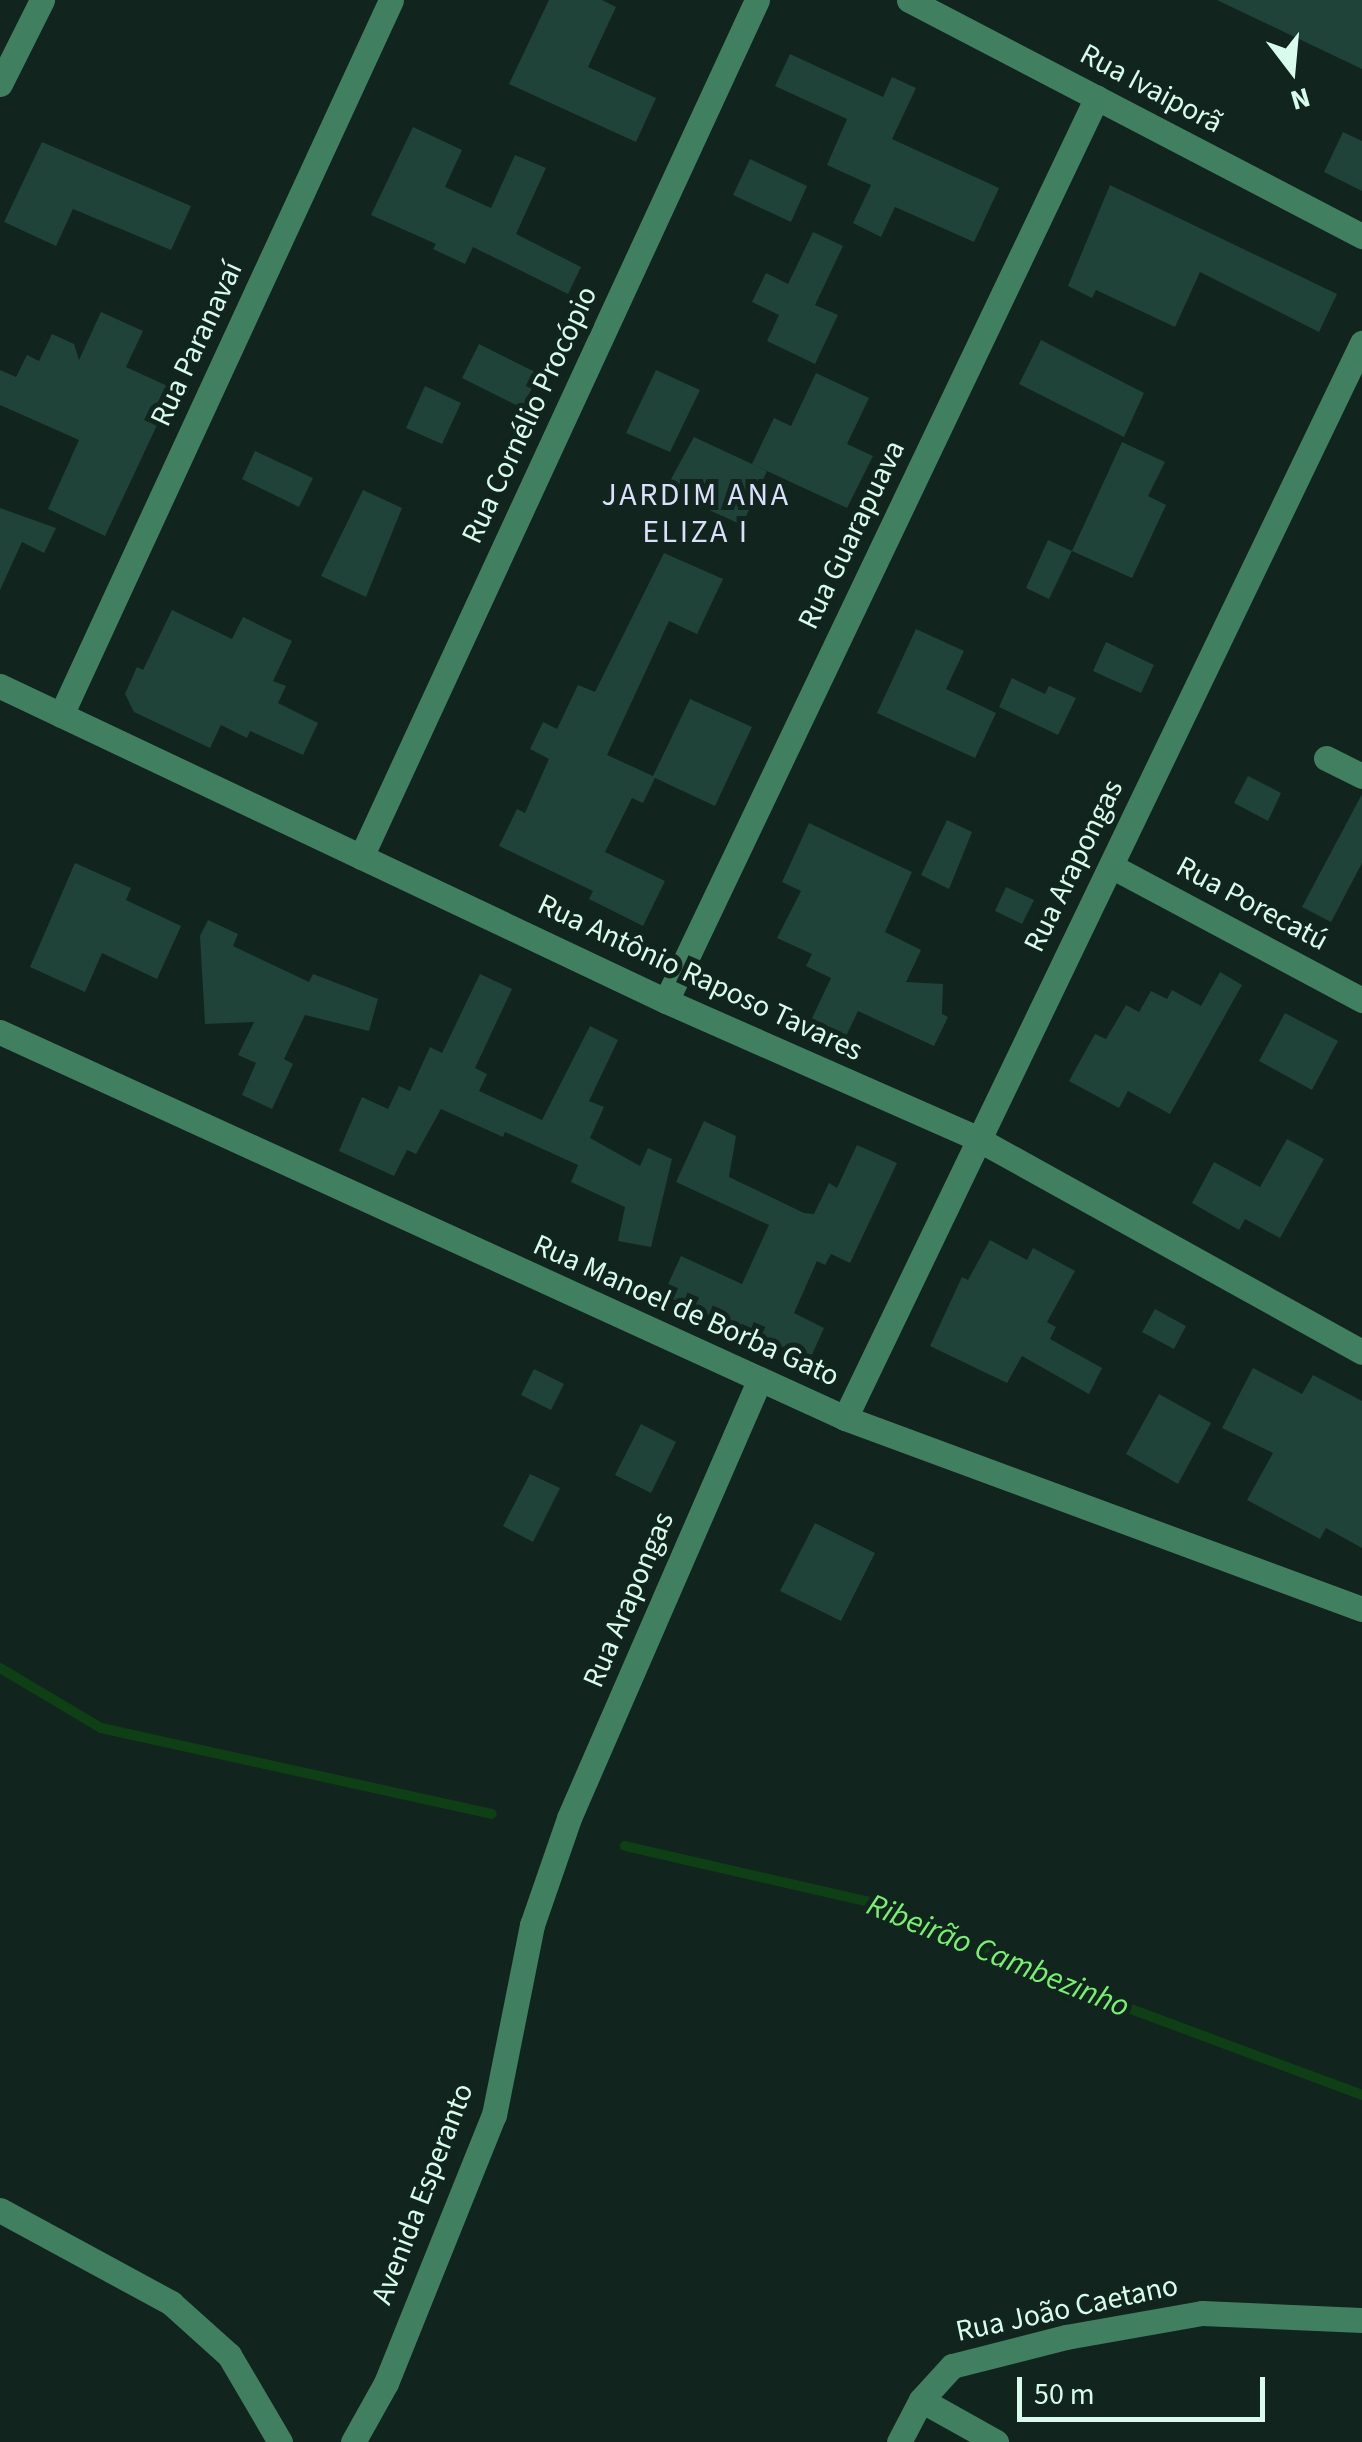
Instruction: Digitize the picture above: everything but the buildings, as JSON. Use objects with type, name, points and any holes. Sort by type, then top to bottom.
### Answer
[{"type":"street","points":[[0,84],[42,0]]},
{"type":"street","name":"Rua Paranavaí","points":[[62,715],[391,0]]},
{"type":"street","name":"Rua Cornélio Procópio","points":[[361,856],[758,0]]},
{"type":"street","name":"Rua Ivaiporã","points":[[909,0],[1362,236]]},
{"type":"street","name":"Rua Guarapuava","points":[[666,1000],[1098,97]]},
{"type":"street","name":"Rua Arapongas","points":[[845,1418],[976,1138],[1354,383],[1362,343]]},
{"type":"street","name":"Rua Antônio Raposo Tavares","points":[[0,686],[666,1000],[976,1138],[1362,1352]]},
{"type":"street","points":[[1326,758],[1362,776]]},
{"type":"street","name":"Rua Porecatú","points":[[1111,866],[1362,1000]]},
{"type":"street","name":"Rua Manoel de Borba Gato","points":[[0,1032],[845,1418],[1362,1610]]},
{"type":"street","name":"Rua Arapongas","points":[[560,1845],[759,1381]]},
{"type":"street","name":"Avenida Esperanto","points":[[353,2442],[386,2383],[494,2115],[532,1925],[560,1845]]},
{"type":"street","points":[[0,2210],[170,2303],[229,2356],[280,2442]]},
{"type":"street","name":"Rua João Caetano","points":[[899,2442],[921,2400],[952,2366],[1086,2333],[1202,2313],[1362,2320]]},
{"type":"street","points":[[921,2400],[996,2442]]},
{"type":"waterway","name":"Ribeirão Cambezinho","points":[[0,1668],[101,1728],[492,1814]]},
{"type":"waterway","name":"Ribeirão Cambezinho","points":[[625,1846],[882,1905],[1018,1967],[1362,2095]]},
{"type":"district","name":"JARDIM ANA ELIZA I","points":[[696,514]]}]
